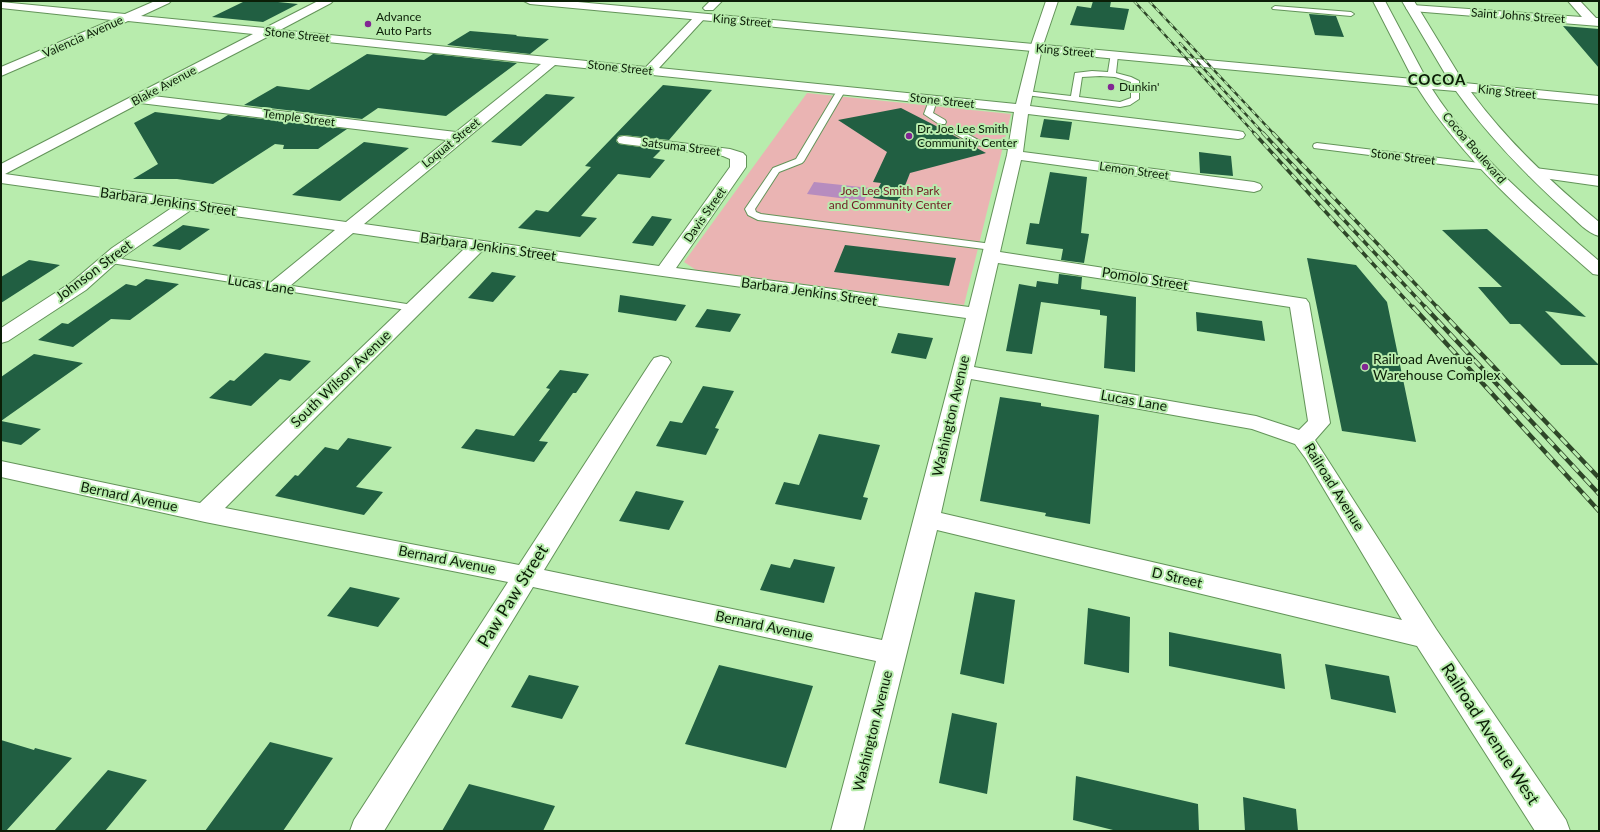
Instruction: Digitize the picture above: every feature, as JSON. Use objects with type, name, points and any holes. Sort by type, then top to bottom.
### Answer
[{"type":"street","points":[[1,12],[30,1]]},
{"type":"street","name":"Valencia Avenue","points":[[1,72],[165,1]]},
{"type":"street","name":"Blake Avenue","points":[[1,170],[327,1]]},
{"type":"street","name":"King Street","points":[[530,1],[708,9],[854,21],[1038,43],[1114,55],[1456,81],[1599,88]]},
{"type":"street","name":"King Street","points":[[630,1],[1038,43],[1419,78]]},
{"type":"street","name":"Washington Avenue","points":[[847,831],[927,519],[1015,151],[1024,101],[1038,43],[1052,1]]},
{"type":"street","name":"Cocoa Boulevard","points":[[1379,1],[1419,78],[1448,120],[1488,168],[1553,230],[1599,270]]},
{"type":"street","points":[[1574,1],[1595,22]]},
{"type":"street","name":"Cocoa Boulevard","points":[[1410,4],[1456,81],[1487,123],[1535,173],[1599,232]]},
{"type":"street","name":"Saint Johns Street","points":[[1410,4],[1595,22]]},
{"type":"street","name":"Stone Street","points":[[1,5],[933,100],[1024,101],[1238,135]]},
{"type":"street","points":[[649,71],[708,9]]},
{"type":"street","name":"Loquat Street","points":[[276,287],[552,61]]},
{"type":"street","name":"King Street","points":[[1456,81],[1544,96],[1599,100]]},
{"type":"street","points":[[1487,123],[1492,104],[1497,100],[1544,96]]},
{"type":"street","name":"Temple Street","points":[[140,99],[459,137]]},
{"type":"street","name":"Satsuma Street","points":[[624,140],[725,152],[738,156]]},
{"type":"street","name":"Lemon Street","points":[[1015,151],[1254,187]]},
{"type":"street","name":"Davis Street","points":[[664,272],[738,167],[738,156]]},
{"type":"street","points":[[1535,173],[1599,181]]},
{"type":"street","name":"Barbara Jenkins Street","points":[[1,178],[664,272],[976,314]]},
{"type":"street","name":"Johnson Street","points":[[1,337],[78,286],[109,260],[187,205]]},
{"type":"street","name":"South Wilson Avenue","points":[[204,513],[478,245]]},
{"type":"street","name":"Pomolo Street","points":[[991,251],[1299,303]]},
{"type":"street","name":"Railroad Avenue","points":[[1299,303],[1319,424],[1303,440],[1315,455],[1426,637]]},
{"type":"street","name":"Paw Paw Street","points":[[366,831],[661,362]]},
{"type":"street","name":"Lucas Lane","points":[[962,371],[1256,423],[1303,440]]},
{"type":"street","name":"Bernard Avenue","points":[[1,469],[204,513],[526,576],[892,653]]},
{"type":"street","name":"D Street","points":[[927,519],[1426,637]]},
{"type":"street","name":"Railroad Avenue West","points":[[1426,637],[1554,831]]},
{"type":"lane","points":[[1275,8],[1351,14]]},
{"type":"lane","points":[[1112,75],[1114,55]]},
{"type":"lane","points":[[1089,73],[1112,75],[1125,76],[1132,80],[1135,99],[1127,104],[1120,105],[1080,100],[1075,94],[1078,75],[1089,73]]},
{"type":"lane","points":[[841,91],[799,161],[776,170],[750,209],[751,213],[758,216],[991,251]]},
{"type":"lane","points":[[1024,101],[1075,94]]},
{"type":"lane","points":[[933,100],[928,114],[942,122]]},
{"type":"lane","points":[[958,132],[978,143],[1015,151]]},
{"type":"lane","name":"Stone Street","points":[[1317,146],[1488,168]]},
{"type":"lane","name":"Lucas Lane","points":[[109,260],[413,308]]},
{"type":"green space","name":"Joe Lee Smith Park and Community Center","points":[[807,93],[1011,114],[964,305],[696,270],[684,262]]},
{"type":"shaded area","points":[[814,182],[870,188],[864,201],[807,194]]},
{"type":"building","points":[[245,1],[268,1],[298,4],[263,22],[212,17]]},
{"type":"building","points":[[1093,1],[1111,1],[1110,7],[1129,9],[1124,30],[1070,25],[1077,6],[1091,8]]},
{"type":"building","points":[[1309,14],[1336,16],[1344,37],[1315,35]]},
{"type":"building","points":[[1563,26],[1599,29],[1599,68]]},
{"type":"building","points":[[470,31],[549,39],[530,54],[447,45]]},
{"type":"building","points":[[367,54],[424,60],[433,54],[517,63],[446,116],[378,108],[362,119],[244,105],[277,86],[309,90]]},
{"type":"building","points":[[663,85],[712,90],[669,140],[624,135],[618,136],[616,141],[619,144],[661,150],[653,158],[665,160],[650,178],[618,174],[581,216],[597,218],[580,237],[518,228],[536,210],[548,212],[591,167],[585,166]]},
{"type":"building","points":[[546,94],[575,97],[521,146],[491,142]]},
{"type":"building","name":"Dr. Joe Lee Smith Community Center","points":[[901,108],[986,153],[910,173],[899,201],[873,198],[881,183],[873,182],[887,152],[838,120]]},
{"type":"building","points":[[155,112],[220,120],[228,115],[347,129],[318,149],[283,149],[284,145],[275,144],[213,184],[177,179],[133,179],[158,164],[134,123]]},
{"type":"building","points":[[1044,119],[1072,122],[1069,140],[1040,137]]},
{"type":"building","points":[[364,142],[409,148],[340,201],[292,195]]},
{"type":"building","points":[[1199,152],[1231,156],[1233,176],[1200,173]]},
{"type":"building","points":[[1050,172],[1087,177],[1081,233],[1089,234],[1084,263],[1061,260],[1063,249],[1026,244],[1030,223],[1039,224]]},
{"type":"building","points":[[652,216],[672,219],[653,246],[632,243]]},
{"type":"building","points":[[183,225],[210,229],[180,250],[152,246]]},
{"type":"building","points":[[1487,229],[1586,317],[1545,311],[1599,365],[1561,365],[1520,324],[1510,324],[1478,287],[1502,287],[1442,230]]},
{"type":"building","points":[[845,245],[956,258],[949,286],[834,272]]},
{"type":"building","name":"Railroad Avenue Warehouse Complex","points":[[1307,258],[1356,265],[1387,302],[1416,442],[1342,431]]},
{"type":"building","points":[[29,260],[60,265],[1,303],[1,277]]},
{"type":"building","points":[[492,272],[516,276],[493,302],[468,298]]},
{"type":"building","points":[[1059,274],[1082,277],[1081,289],[1136,297],[1135,372],[1104,368],[1107,316],[1100,315],[1100,310],[1041,302],[1032,354],[1006,351],[1019,284],[1036,287],[1037,281],[1058,284]]},
{"type":"building","points":[[146,279],[179,284],[130,320],[111,319],[73,347],[38,340],[62,323],[68,324],[126,284],[136,286]]},
{"type":"building","points":[[620,295],[686,305],[676,321],[618,312]]},
{"type":"building","points":[[707,309],[741,314],[730,332],[695,327]]},
{"type":"building","points":[[1196,312],[1262,321],[1265,341],[1197,331]]},
{"type":"building","points":[[898,333],[933,338],[926,359],[891,353]]},
{"type":"building","points":[[265,353],[311,361],[290,381],[280,379],[251,406],[209,398],[230,380],[234,381]]},
{"type":"building","points":[[34,354],[83,363],[1,421],[1,377]]},
{"type":"building","points":[[560,370],[589,374],[576,393],[573,393],[539,441],[548,442],[534,462],[461,448],[476,429],[514,436],[550,389],[546,388]]},
{"type":"building","points":[[703,386],[734,391],[715,428],[719,429],[706,455],[656,446],[670,421],[682,423]]},
{"type":"building","points":[[1000,397],[1041,403],[1041,406],[1099,415],[1090,524],[1045,516],[1046,513],[980,501]]},
{"type":"building","points":[[1,421],[41,429],[21,445],[1,441]]},
{"type":"building","points":[[819,434],[880,445],[863,497],[868,498],[861,520],[775,504],[784,482],[799,485]]},
{"type":"building","points":[[348,438],[392,447],[356,487],[383,492],[364,515],[275,496],[295,475],[298,476],[325,447],[338,450]]},
{"type":"building","points":[[636,491],[684,501],[669,530],[619,521]]},
{"type":"building","points":[[794,559],[835,567],[824,603],[760,590],[771,564],[790,568]]},
{"type":"building","points":[[350,587],[400,598],[378,627],[327,616]]},
{"type":"building","points":[[975,592],[1015,600],[1004,684],[960,674]]},
{"type":"building","points":[[1088,608],[1130,617],[1129,673],[1084,664]]},
{"type":"building","points":[[1169,632],[1281,654],[1285,689],[1169,666]]},
{"type":"building","points":[[1325,664],[1389,676],[1396,713],[1331,699]]},
{"type":"building","points":[[719,665],[813,686],[786,768],[685,744]]},
{"type":"building","points":[[529,675],[579,686],[562,719],[511,707]]},
{"type":"building","points":[[952,713],[997,723],[987,794],[939,783]]},
{"type":"building","points":[[1,740],[34,750],[35,748],[72,758],[6,831],[1,831]]},
{"type":"building","points":[[270,742],[333,758],[283,831],[205,831]]},
{"type":"building","points":[[108,770],[147,780],[105,831],[54,831]]},
{"type":"building","points":[[1076,776],[1198,804],[1199,831],[1117,831],[1073,820]]},
{"type":"building","points":[[469,784],[555,806],[543,831],[442,831]]},
{"type":"building","points":[[1243,797],[1296,809],[1298,831],[1245,831]]},
{"type":"railway","points":[[1134,1],[1255,134]]},
{"type":"railway","points":[[1149,1],[1274,134]]},
{"type":"railway","points":[[1180,43],[1264,134]]},
{"type":"railway","points":[[1254,133],[1413,308]]},
{"type":"railway","points":[[1263,133],[1426,308]]},
{"type":"railway","points":[[1273,133],[1438,308]]},
{"type":"railway","points":[[1413,307],[1599,511]]},
{"type":"railway","points":[[1425,307],[1599,494]]},
{"type":"railway","points":[[1437,307],[1599,478]]},
{"type":"place","name":"Advance Auto Parts","points":[[368,24]]},
{"type":"place","name":"Dunkin'","points":[[1111,87]]},
{"type":"place","name":"Dr. Joe Lee Smith Community Center","points":[[909,136]]},
{"type":"place","name":"Railroad Avenue Warehouse Complex","points":[[1365,367]]},
{"type":"district","name":"COCOA","points":[[1437,80]]}]
